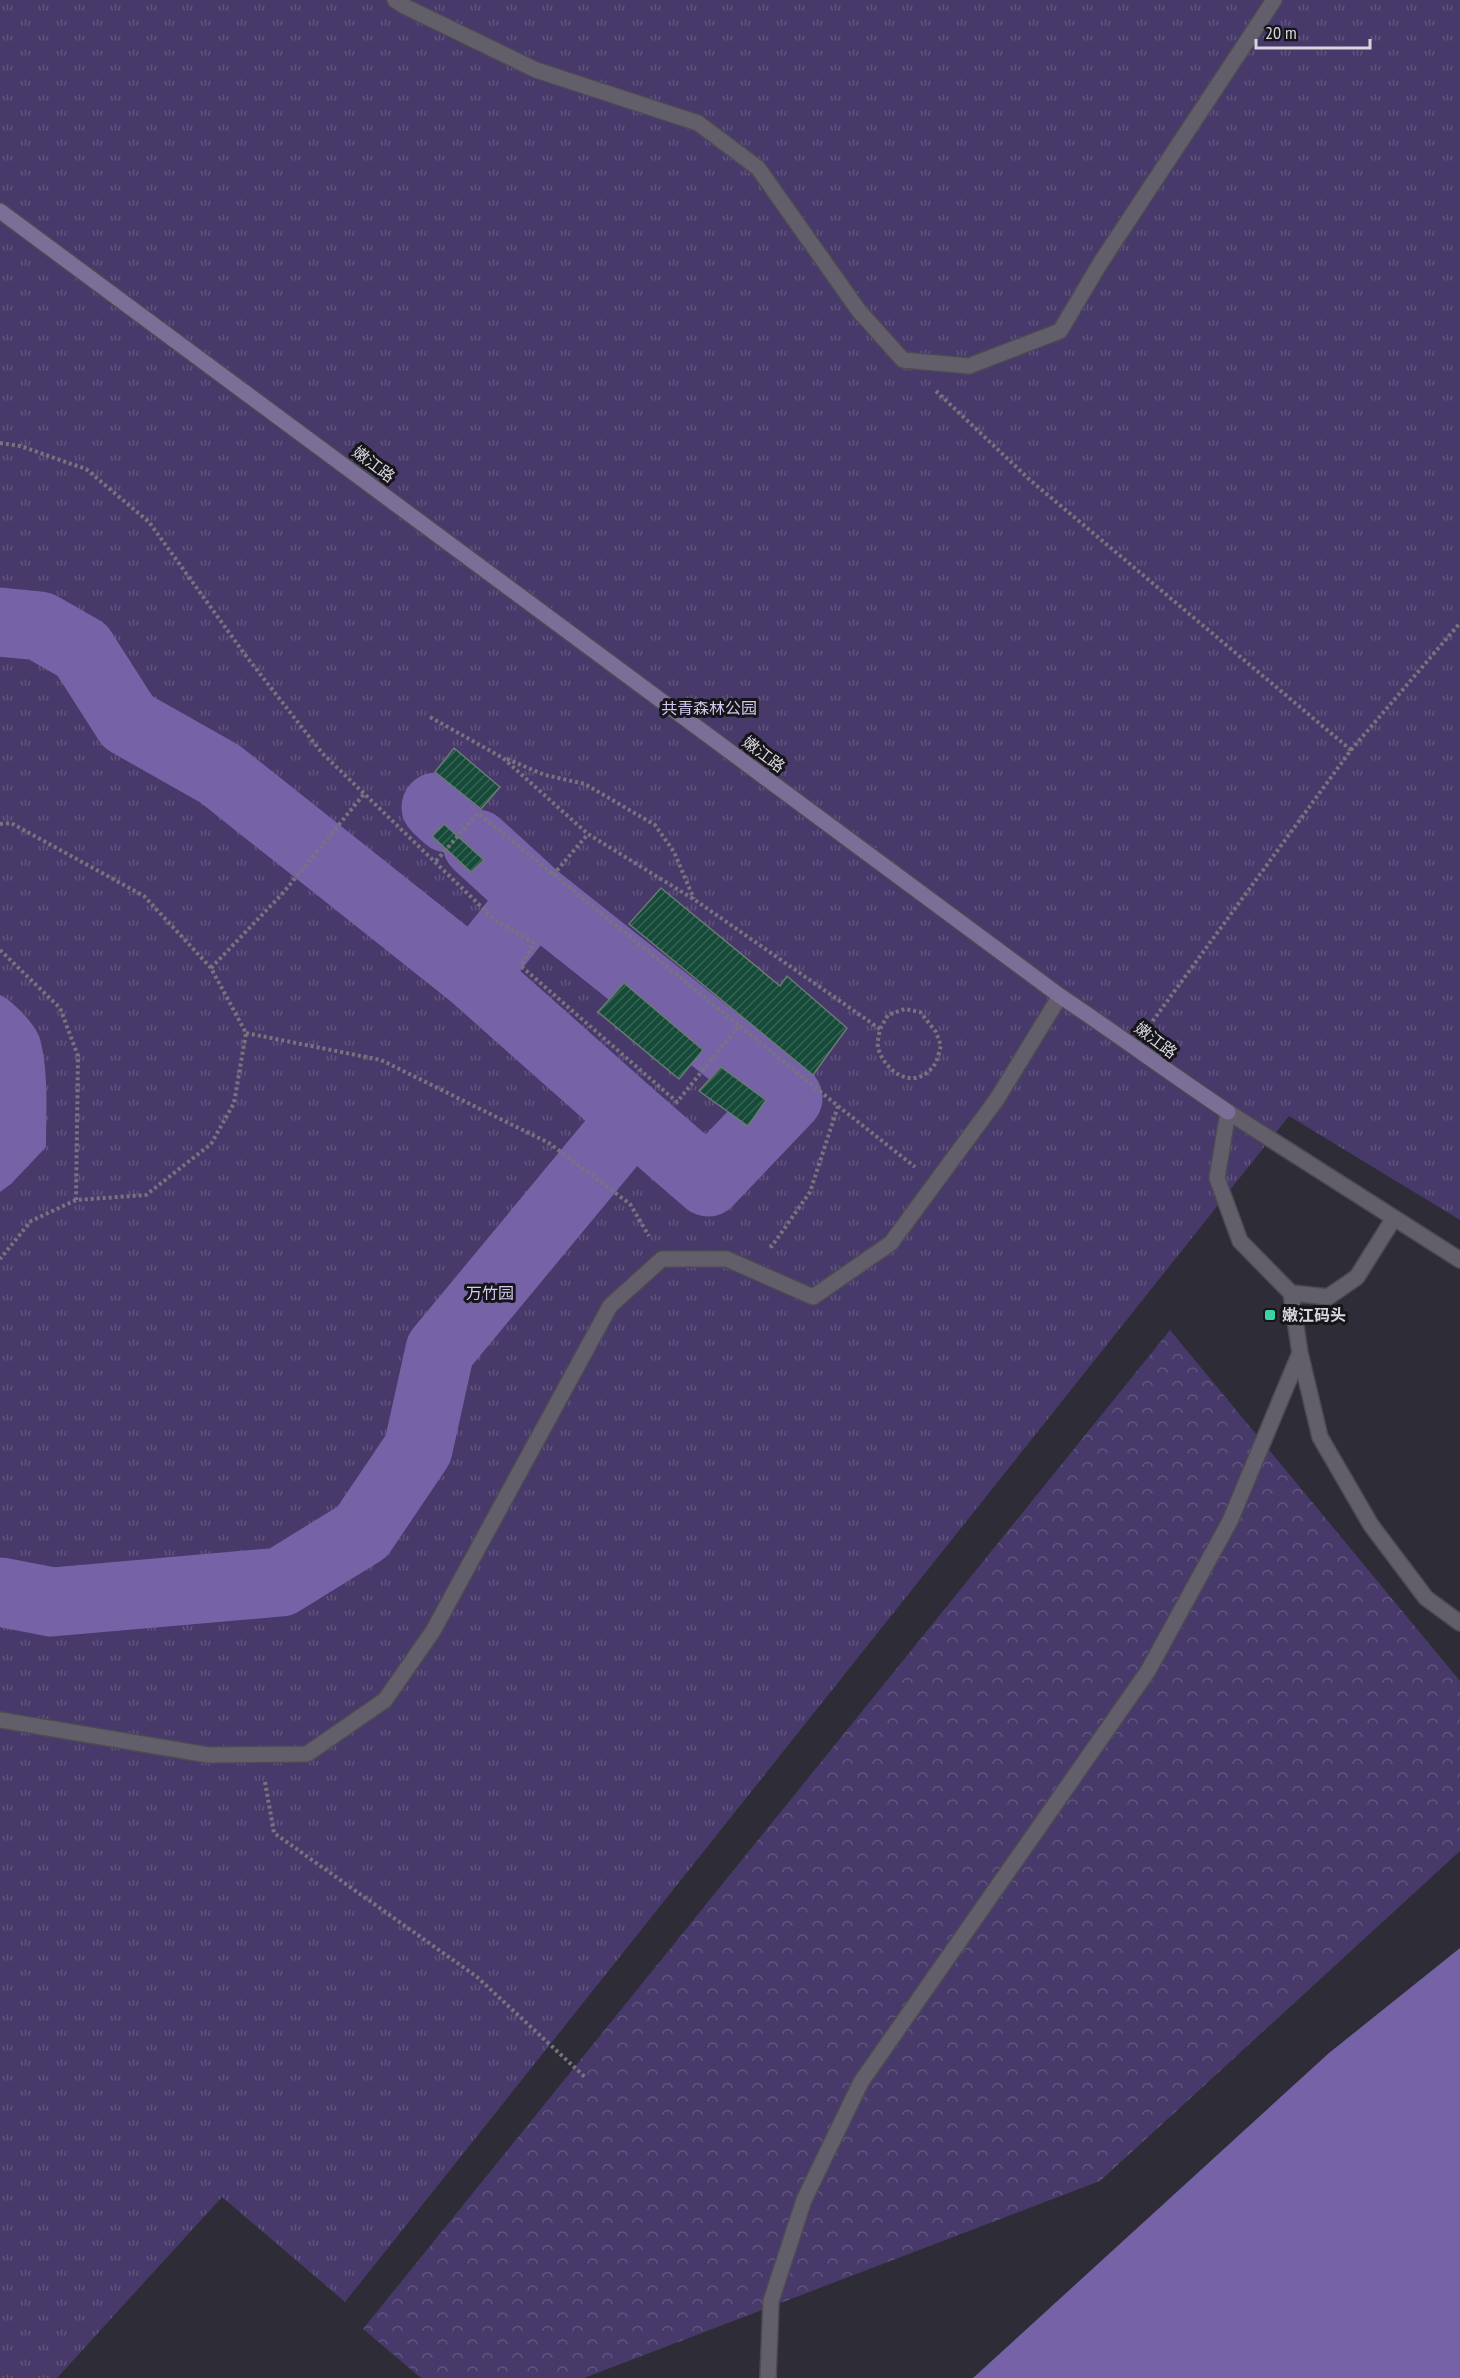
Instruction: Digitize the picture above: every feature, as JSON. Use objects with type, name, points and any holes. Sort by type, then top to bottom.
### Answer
[{"type":"street","points":[[395,0],[536,70],[698,123],[758,168],[859,311],[903,360],[969,366],[1060,331],[1101,262],[1274,0]]},
{"type":"street","name":"嫩江路","points":[[0,211],[1060,996],[1135,1046],[1173,1076],[1228,1113]]},
{"type":"street","points":[[0,1720],[208,1755],[307,1754],[385,1700],[433,1631],[610,1306],[662,1259],[727,1258],[813,1297],[891,1243],[997,1099],[1060,996]]},
{"type":"street","points":[[1460,1260],[1228,1113],[1217,1178],[1240,1241],[1291,1293],[1300,1353],[1320,1437],[1371,1525],[1426,1598],[1460,1623]]},
{"type":"street","points":[[1291,1293],[1328,1297],[1357,1277],[1395,1218]]},
{"type":"street","points":[[768,2378],[771,2301],[804,2200],[861,2082],[1148,1671],[1230,1521],[1300,1353]]},
{"type":"path","points":[[903,360],[1030,480],[1352,750]]},
{"type":"path","points":[[0,443],[20,446],[86,469],[149,522],[246,656],[315,744],[495,920],[534,943],[521,966],[677,1102],[738,1027]]},
{"type":"path","points":[[1135,1046],[1352,750],[1460,623]]},
{"type":"path","points":[[430,717],[503,758],[545,775],[585,784],[655,825],[674,852],[695,900]]},
{"type":"path","points":[[503,758],[588,834],[695,900],[880,1029]]},
{"type":"path","points":[[211,968],[284,893],[364,794]]},
{"type":"path","points":[[436,861],[478,813],[738,1027],[935,1183]]},
{"type":"path","points":[[0,824],[11,823],[144,896],[211,968],[246,1033],[234,1103],[211,1144],[146,1195],[76,1200],[32,1221],[0,1259]]},
{"type":"path","points":[[553,875],[588,834]]},
{"type":"path","points":[[0,950],[60,1008],[78,1056],[76,1200]]},
{"type":"path","points":[[905,1009],[920,1012],[936,1032],[941,1046],[935,1064],[921,1077],[905,1078],[887,1067],[877,1045],[880,1029],[888,1015],[905,1009]]},
{"type":"path","points":[[246,1033],[381,1060],[549,1143],[630,1204],[662,1259]]},
{"type":"path","points":[[727,1258],[772,1246],[810,1192],[838,1106]]},
{"type":"path","points":[[260,1754],[274,1833],[477,1977],[586,2079]]},
{"type":"green space","name":"共青森林公园","points":[[0,0],[1460,0],[1460,1220],[1289,1116],[345,2302],[222,2197],[57,2378],[0,2378]]},
{"type":"green space","points":[[1170,1330],[1460,1681],[1460,1851],[1100,2181],[584,2378],[421,2378],[363,2329]]},
{"type":"shaded area","points":[[0,995],[23,1014],[40,1039],[46,1079],[46,1147],[11,1184],[0,1192]]},
{"type":"shaded area","points":[[1460,1948],[1460,2378],[973,2378],[1329,2053]]},
{"type":"building","points":[[454,748],[500,787],[481,809],[435,772]]},
{"type":"building","points":[[444,824],[484,860],[471,872],[432,836]]},
{"type":"building","points":[[661,888],[780,986],[787,976],[847,1028],[813,1075],[629,924]]},
{"type":"building","points":[[624,983],[703,1050],[679,1079],[598,1012]]},
{"type":"building","points":[[721,1067],[766,1100],[748,1126],[699,1091]]},
{"type":"waterway","points":[[0,622],[40,626],[82,650],[128,722],[220,774],[473,975],[633,1117],[440,1350],[418,1449],[362,1532],[281,1582],[52,1602],[0,1592]]},
{"type":"waterway","points":[[436,807],[448,818]]},
{"type":"waterway","points":[[477,844],[535,897]]},
{"type":"waterway","points":[[473,975],[535,897],[788,1098],[708,1182],[633,1117]]},
{"type":"place","name":"嫩江码头","points":[[1270,1315]]},
{"type":"park label","name":"万竹园","points":[[490,1293]]}]
